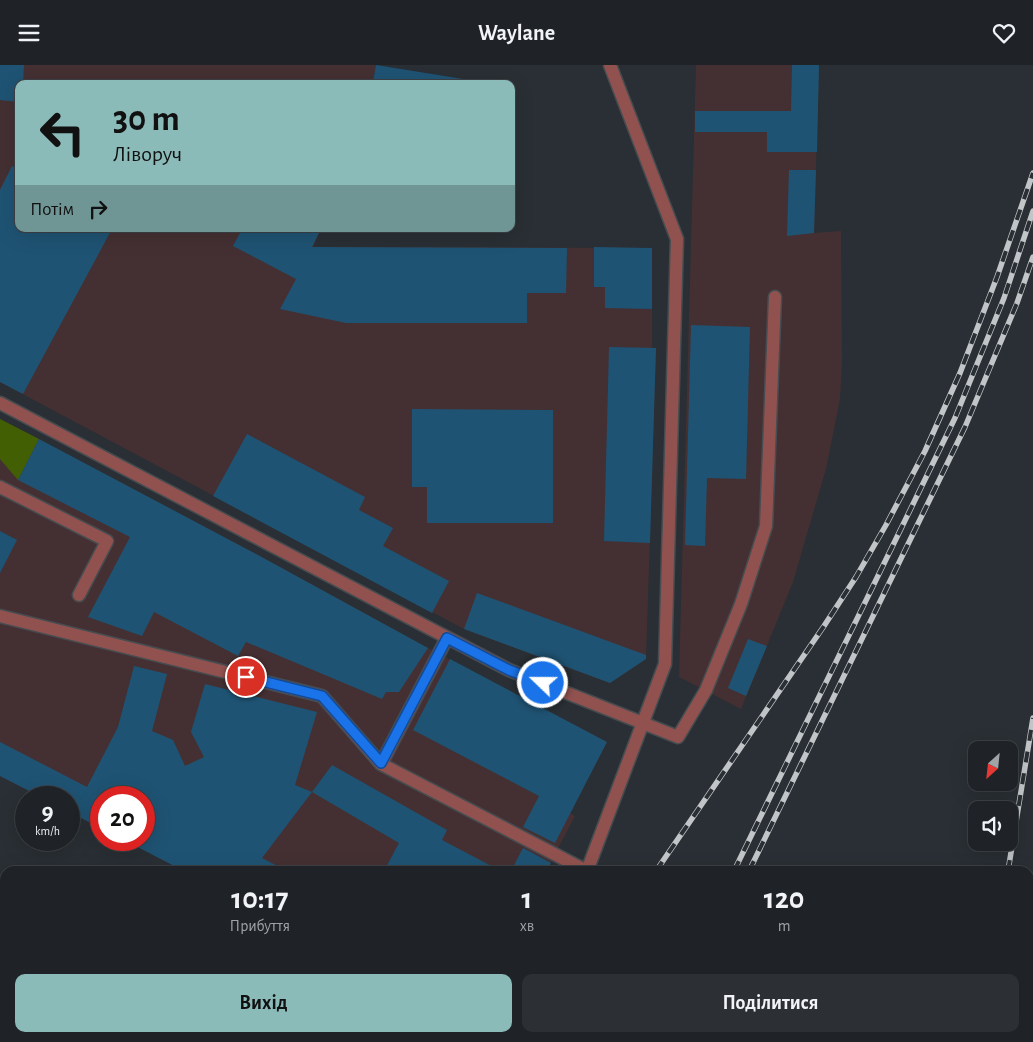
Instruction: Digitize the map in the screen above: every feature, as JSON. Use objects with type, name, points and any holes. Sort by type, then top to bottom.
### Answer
[{"type":"lane","points":[[589,866],[665,664],[677,239],[610,65]]},
{"type":"lane","points":[[0,403],[509,670],[678,737],[706,690],[741,604],[764,538],[768,515],[775,297]]},
{"type":"lane","points":[[0,487],[107,541],[78,595]]},
{"type":"lane","points":[[0,616],[322,696],[381,763],[577,866]]},
{"type":"lane","points":[[381,763],[447,638]]},
{"type":"shaded area","points":[[0,65],[376,65],[373,80],[15,80],[15,232],[320,232],[313,247],[652,248],[652,348],[656,348],[646,659],[610,683],[464,629],[0,382]]},
{"type":"shaded area","points":[[696,65],[819,65],[814,233],[841,231],[842,360],[840,399],[826,469],[793,582],[741,709],[679,677]]},
{"type":"shaded area","points":[[0,419],[607,742],[570,813],[575,816],[549,866],[174,866],[145,851],[155,851],[155,786],[90,786],[90,822],[80,818],[80,786],[20,786],[0,776]]},
{"type":"green space","points":[[0,419],[39,439],[18,480],[0,459]]},
{"type":"building","points":[[0,65],[24,65],[23,80],[15,80],[15,102],[0,100]]},
{"type":"building","points":[[376,65],[469,80],[373,80]]},
{"type":"building","points":[[792,65],[819,65],[817,152],[767,152],[767,132],[695,132],[695,111],[791,111]]},
{"type":"building","points":[[12,166],[15,168],[15,232],[110,232],[23,394],[0,382],[0,190]]},
{"type":"building","points":[[789,170],[816,170],[814,233],[787,236]]},
{"type":"building","points":[[240,232],[320,232],[312,247],[567,248],[566,293],[527,293],[527,323],[346,323],[280,309],[296,279],[233,246]]},
{"type":"building","points":[[594,247],[652,248],[652,309],[605,308],[605,287],[594,287]]},
{"type":"building","points":[[691,325],[750,327],[746,479],[707,478],[705,546],[685,545]]},
{"type":"building","points":[[609,347],[656,348],[650,543],[604,541]]},
{"type":"building","points":[[412,409],[553,410],[553,523],[427,523],[427,487],[412,487]]},
{"type":"building","points":[[247,434],[365,497],[359,510],[393,528],[383,546],[449,581],[432,613],[213,496]]},
{"type":"building","points":[[39,439],[428,648],[399,692],[386,692],[382,699],[246,642],[238,656],[154,612],[142,636],[88,617],[130,537],[18,480]]},
{"type":"building","points":[[0,531],[17,540],[0,573]]},
{"type":"building","points":[[477,593],[646,655],[646,659],[610,683],[464,629]]},
{"type":"building","points":[[748,639],[767,646],[746,696],[728,688]]},
{"type":"building","points":[[450,659],[607,742],[555,843],[523,827],[539,796],[413,730]]},
{"type":"building","points":[[134,666],[167,674],[152,731],[173,740],[185,766],[204,757],[191,732],[205,684],[317,712],[295,785],[312,792],[262,858],[277,866],[174,866],[145,851],[155,851],[155,786],[90,786],[90,822],[80,818],[80,786],[20,786],[0,776],[0,742],[87,787],[118,727]]},
{"type":"building","points":[[332,765],[447,830],[442,840],[491,866],[387,866],[399,843],[312,792]]},
{"type":"building","points":[[523,848],[551,863],[549,866],[514,866]]},
{"type":"railway","points":[[659,866],[824,626],[856,577],[886,525],[925,451],[960,373],[997,277],[1033,173]]},
{"type":"railway","points":[[736,866],[955,418],[1004,298],[1033,211]]},
{"type":"railway","points":[[751,866],[965,427],[1017,303],[1033,257]]},
{"type":"railway","points":[[1009,866],[1033,718]]},
{"type":"route","points":[[246,677],[322,696],[381,763],[447,638],[509,670],[543,683]]}]
